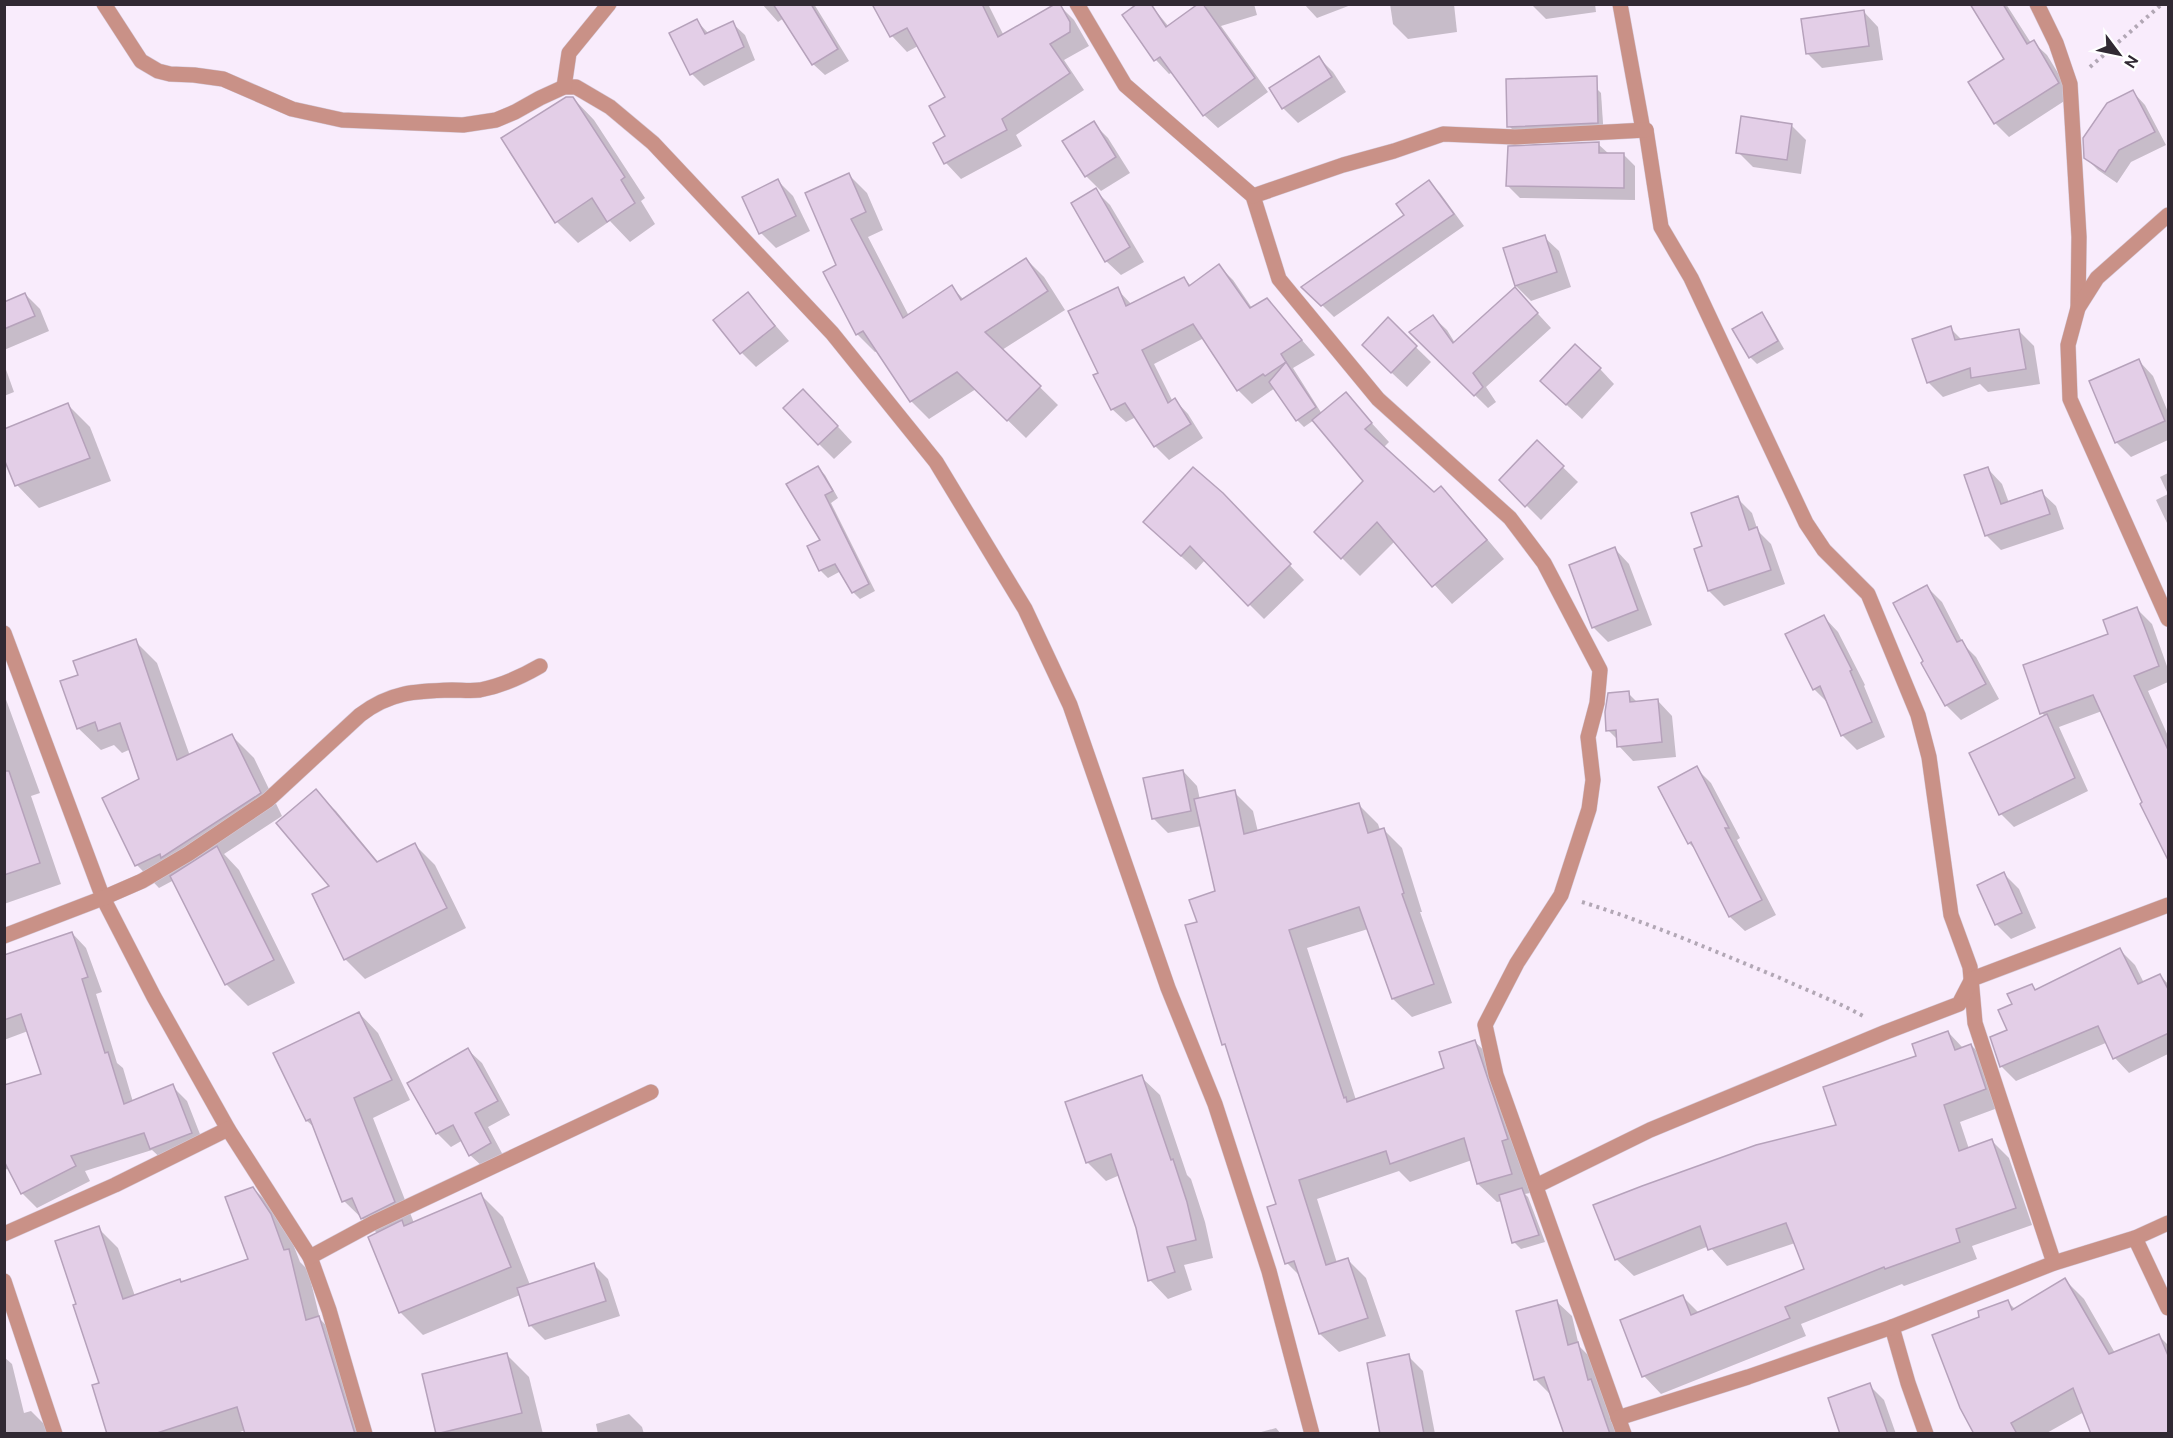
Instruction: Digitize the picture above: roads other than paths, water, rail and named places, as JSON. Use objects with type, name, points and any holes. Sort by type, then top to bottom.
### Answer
[{"type":"street","points":[[104,4],[141,61],[158,71],[170,75],[194,75],[223,79],[292,109],[342,120],[463,125],[496,120],[564,87],[576,87],[610,107],[653,143],[832,333],[936,462],[1025,609],[1070,705],[1168,988],[1215,1104],[1269,1271],[1312,1434]]},
{"type":"street","points":[[564,87],[569,53],[609,4]]},
{"type":"street","points":[[1077,4],[1125,85],[1253,196],[1279,279],[1378,399],[1510,518],[1544,563],[1600,670],[1597,703],[1588,737],[1593,780],[1589,809],[1561,895],[1516,963],[1485,1025],[1496,1075],[1624,1434]]},
{"type":"street","points":[[1620,4],[1643,130],[1646,130],[1661,227],[1691,278],[1806,523],[1824,550],[1868,594],[1918,715],[1929,757],[1951,915],[1970,967],[1975,1023],[2054,1263]]},
{"type":"street","points":[[2037,4],[2056,43],[2070,84],[2079,237],[2078,308],[2068,345],[2070,399],[2169,620]]},
{"type":"street","points":[[1253,196],[1443,134],[1515,137],[1646,130]]},
{"type":"street","points":[[2078,308],[2097,278],[2169,215]]},
{"type":"street","points":[[4,633],[103,898],[154,997],[228,1129],[310,1257],[329,1310],[365,1434]]},
{"type":"street","points":[[4,936],[142,881],[188,854],[268,800],[373,705],[390,696],[418,691],[479,690],[517,679],[540,666]]},
{"type":"street","points":[[1536,1186],[1650,1130],[1959,1004],[1972,979],[2169,905]]},
{"type":"street","points":[[310,1257],[373,1223],[651,1092]]},
{"type":"street","points":[[4,1234],[115,1185],[228,1129]]},
{"type":"street","points":[[1618,1418],[1748,1377],[1892,1327],[2054,1263],[2136,1239],[2169,1223]]},
{"type":"street","points":[[2136,1239],[2169,1308]]},
{"type":"street","points":[[4,1281],[55,1434]]},
{"type":"street","points":[[1892,1327],[1926,1434]]}]
